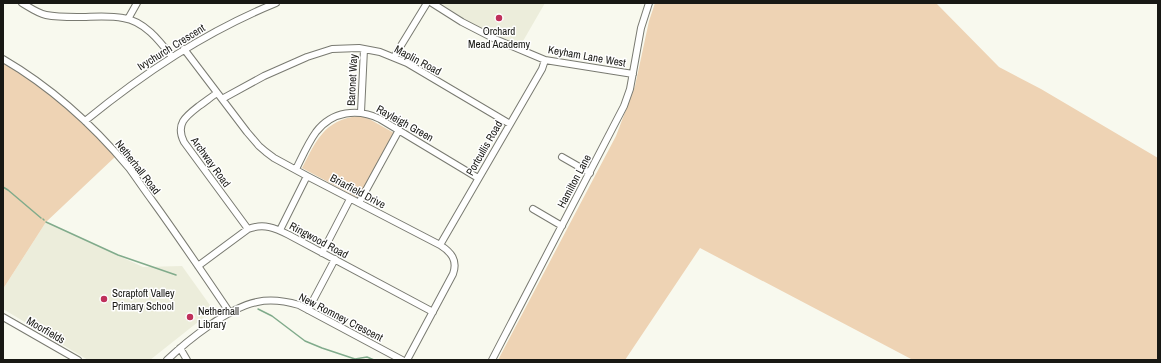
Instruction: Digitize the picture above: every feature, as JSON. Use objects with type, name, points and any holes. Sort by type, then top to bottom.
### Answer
[{"type":"street","points":[[22,3],[42,13],[52,16],[109,17],[128,19],[156,36],[172,57]]},
{"type":"street","points":[[128,19],[136,3]]},
{"type":"street","name":"Ivychurch Crescent","points":[[85,121],[118,94],[184,49],[220,29],[275,3]]},
{"type":"street","points":[[394,57],[427,3]]},
{"type":"street","name":"Keyham Lane West","points":[[432,3],[475,29],[503,43],[545,60],[633,74]]},
{"type":"street","name":"Hamilton Lane","points":[[492,360],[624,106],[630,89],[641,28],[649,3]]},
{"type":"street","name":"Maplin Road","points":[[222,99],[264,76],[315,54],[341,48],[364,49],[380,52],[394,57],[418,69],[510,124]]},
{"type":"street","name":"Briarfield Drive","points":[[184,49],[246,132],[259,146],[274,158],[359,204],[440,245],[448,250],[452,255],[455,261],[453,274],[407,360]]},
{"type":"street","name":"Baronet Way","points":[[361,112],[364,49]]},
{"type":"street","name":"Netherhall Road","points":[[3,59],[43,85],[60,99],[85,121],[116,153],[130,170],[230,313]]},
{"type":"street","name":"Portcullis Road","points":[[440,245],[542,68],[545,60]]},
{"type":"street","name":"Archway Road","points":[[217,93],[186,116],[181,125],[181,134],[184,142],[248,229]]},
{"type":"street","name":"Rayleigh Green","points":[[296,170],[316,132],[325,123],[342,114],[361,112],[375,116],[478,178]]},
{"type":"street","points":[[359,204],[399,130]]},
{"type":"street","points":[[562,157],[590,172]]},
{"type":"street","points":[[280,230],[307,176]]},
{"type":"street","points":[[322,253],[350,199]]},
{"type":"street","points":[[533,209],[562,226]]},
{"type":"street","name":"Ringwood Road","points":[[198,266],[248,229],[262,226],[271,227],[280,230],[433,312]]},
{"type":"street","points":[[308,310],[335,260]]},
{"type":"street","name":"New Romney Crescent","points":[[166,360],[206,328],[230,313],[249,304],[271,300],[292,303],[308,310],[402,360]]},
{"type":"street","name":"Moorfields","points":[[3,317],[67,357],[78,360]]},
{"type":"street","points":[[180,348],[187,360]]},
{"type":"shaded area","name":"Orchard Mead Academy","points":[[440,3],[545,3],[519,48],[485,33]]},
{"type":"shaded area","points":[[655,3],[936,3],[999,67],[1041,89],[1158,158],[1158,360],[913,360],[700,248],[625,360],[498,360],[616,136],[635,86],[649,21]]},
{"type":"shaded area","points":[[3,63],[44,90],[63,105],[116,156],[46,222],[3,289]]},
{"type":"shaded area","points":[[364,116],[394,133],[358,198],[302,168],[322,133],[337,122],[346,118]]},
{"type":"shaded area","name":"Scraptoft Valley Primary School","points":[[46,222],[143,267],[182,266],[212,308],[208,314],[150,360],[88,360],[3,309],[3,289]]},
{"type":"waterway","points":[[3,187],[41,218]]},
{"type":"waterway","points":[[46,222],[118,255],[176,275]]},
{"type":"waterway","points":[[258,309],[272,316],[305,341],[355,359],[367,357],[374,360]]},
{"type":"place","name":"Orchard Mead Academy","points":[[499,18]]},
{"type":"place","name":"Scraptoft Valley Primary School","points":[[104,299]]},
{"type":"place","name":"Netherhall Library","points":[[190,317]]}]
